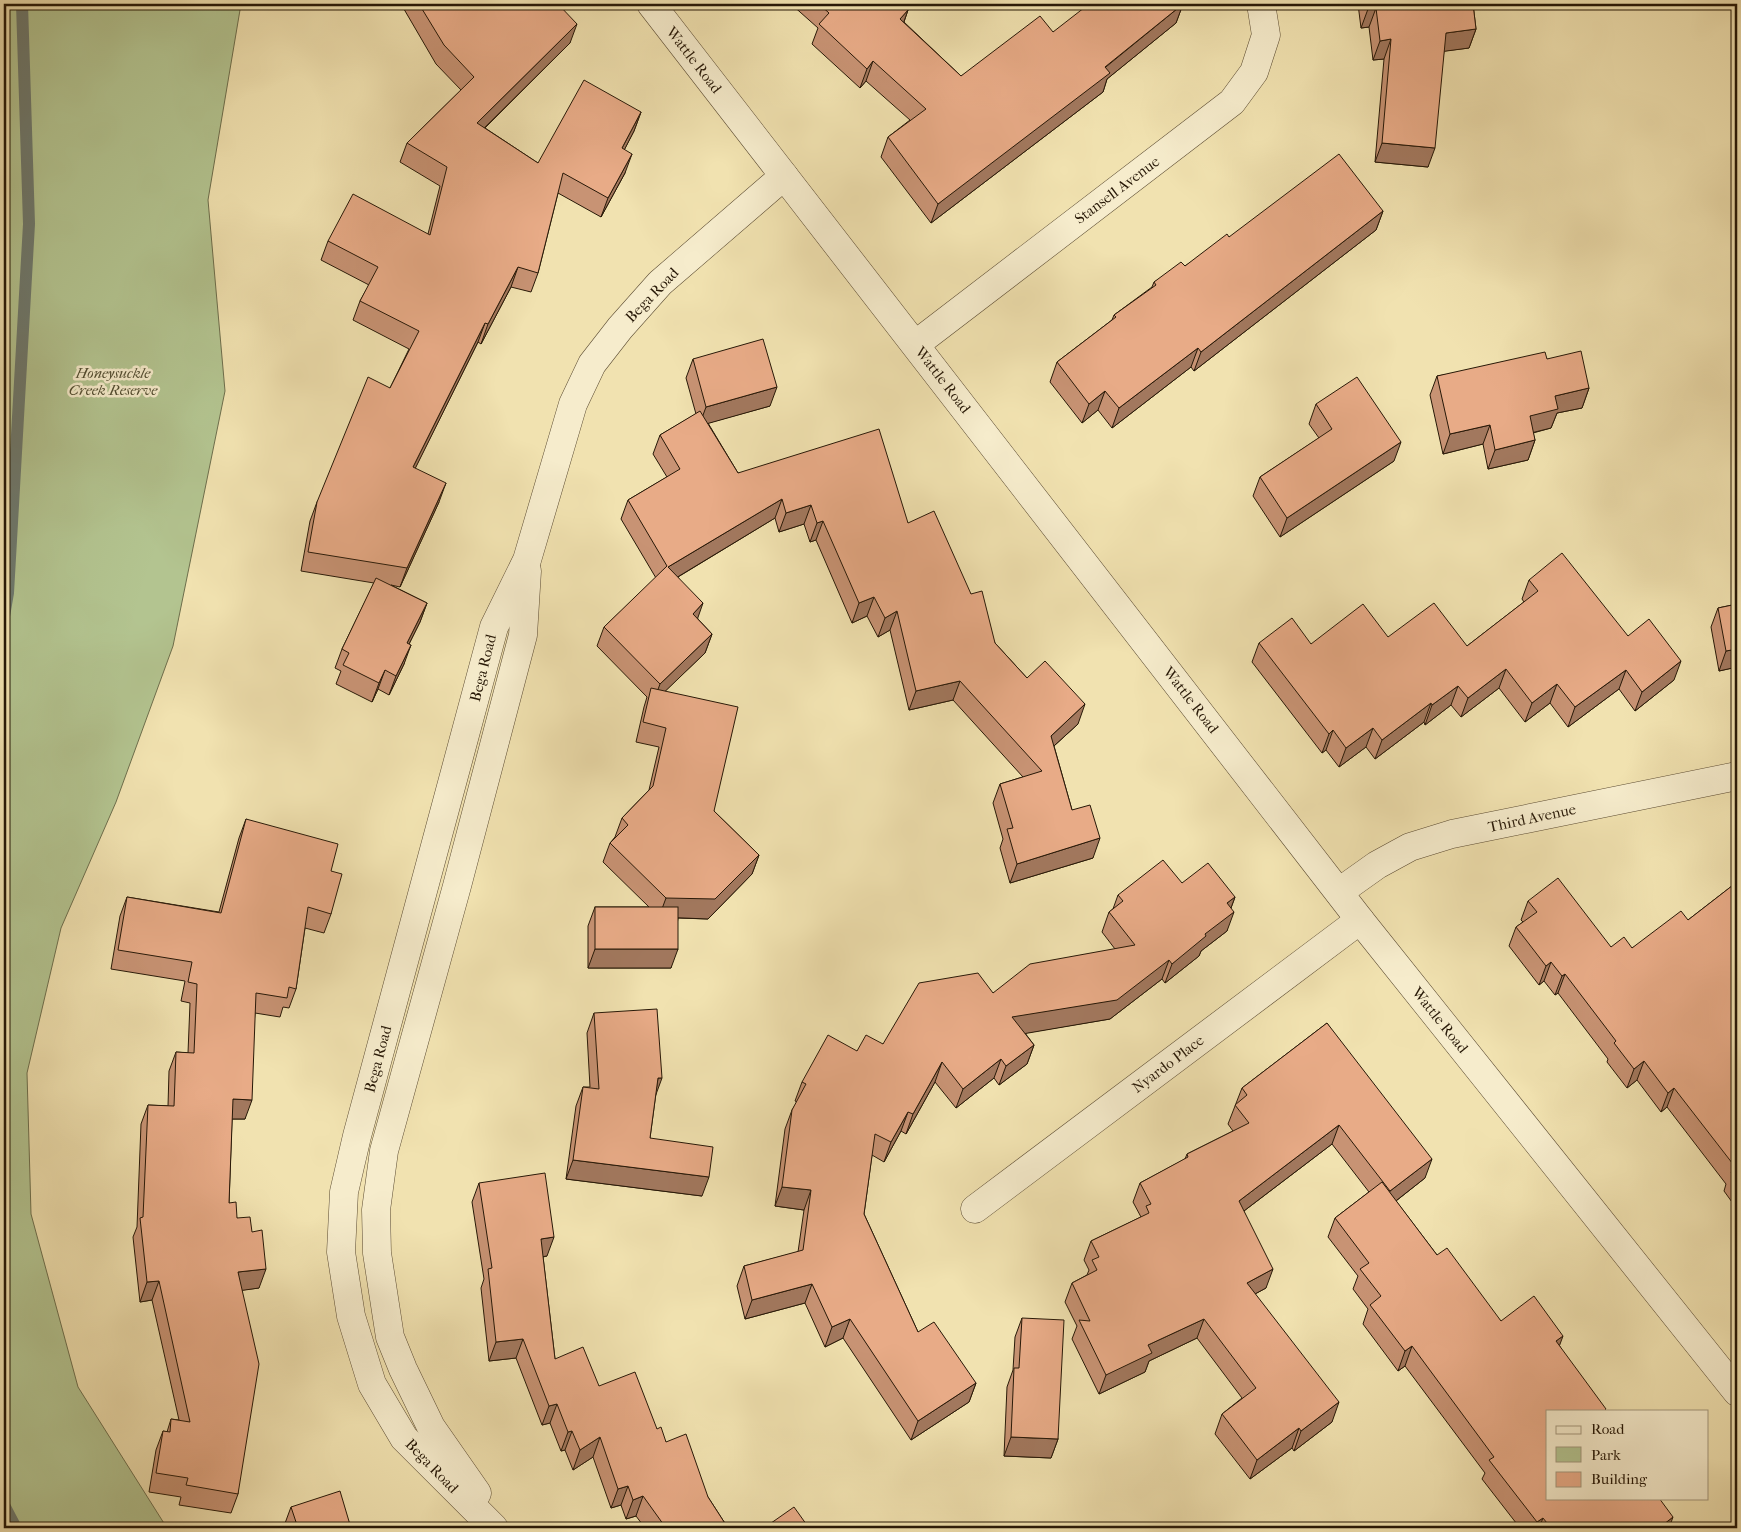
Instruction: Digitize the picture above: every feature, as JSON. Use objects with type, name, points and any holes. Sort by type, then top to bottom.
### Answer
[{"type":"street","name":"Wattle Road","points":[[651,4],[1360,920],[1737,1392]]},
{"type":"street","name":"Stansell Avenue","points":[[916,344],[1232,102],[1254,72],[1266,35],[1261,4]]},
{"type":"street","name":"Bega Road","points":[[494,1528],[404,1438],[372,1384],[351,1316],[340,1252],[344,1192],[357,1136],[494,627],[527,560],[573,404],[592,364],[620,328],[660,283],[784,176]]},
{"type":"street","name":"Bega Road","points":[[502,1528],[431,1427],[403,1369],[390,1336],[377,1254],[376,1210],[384,1151],[457,886],[522,635],[527,560]]},
{"type":"street","name":"Third Avenue","points":[[1339,892],[1377,865],[1410,847],[1452,834],[1737,776]]},
{"type":"street","name":"Nyardo Place","points":[[975,1209],[1360,920]]},
{"type":"green space","name":"Honeysuckle Creek Reserve","points":[[4,4],[241,4],[208,200],[225,391],[173,646],[116,802],[61,928],[27,1073],[31,1214],[78,1387],[167,1528],[4,1528]]},
{"type":"building","points":[[419,4],[558,4],[577,24],[477,123],[538,163],[584,80],[641,112],[622,148],[632,154],[608,198],[563,173],[538,273],[518,267],[488,324],[485,323],[413,467],[446,483],[407,568],[308,552],[317,502],[368,377],[390,388],[419,331],[360,301],[378,267],[328,241],[353,194],[430,235],[447,167],[407,143],[474,77],[444,45]]},
{"type":"building","points":[[819,4],[901,4],[908,10],[900,19],[961,76],[1040,16],[1053,32],[1089,4],[1183,4],[1105,67],[1110,73],[938,204],[888,137],[926,109],[873,61],[867,69],[819,24],[829,13]]},
{"type":"building","points":[[1368,4],[1473,4],[1476,29],[1446,33],[1435,148],[1382,143],[1391,39],[1380,41],[1376,8],[1368,9]]},
{"type":"building","points":[[1339,154],[1383,211],[1201,352],[1198,348],[1119,408],[1105,391],[1089,404],[1057,362],[1116,317],[1114,315],[1156,285],[1154,282],[1181,262],[1185,266],[1227,234],[1229,237]]},
{"type":"building","points":[[763,339],[777,387],[706,407],[693,359]]},
{"type":"building","points":[[1581,351],[1589,388],[1555,396],[1558,409],[1530,416],[1535,440],[1495,450],[1490,425],[1450,434],[1437,376],[1545,352],[1547,359]]},
{"type":"building","points":[[1357,377],[1401,442],[1287,518],[1260,477],[1332,429],[1316,404]]},
{"type":"building","points":[[700,411],[738,473],[879,429],[908,523],[934,511],[971,594],[982,591],[995,643],[1027,678],[1045,661],[1085,704],[1051,736],[1072,810],[1090,805],[1100,838],[1017,864],[1007,829],[1013,828],[1000,784],[1042,771],[960,681],[916,691],[897,611],[885,618],[874,597],[859,603],[823,521],[817,523],[811,505],[786,513],[782,499],[668,567],[703,603],[693,614],[712,634],[660,684],[604,627],[667,566],[628,500],[680,469],[660,435]]},
{"type":"building","points":[[1562,553],[1628,636],[1649,619],[1681,661],[1642,692],[1626,670],[1575,707],[1557,684],[1532,703],[1506,669],[1468,698],[1458,686],[1432,705],[1431,703],[1382,740],[1373,728],[1346,748],[1333,730],[1329,734],[1259,643],[1292,618],[1311,644],[1363,604],[1388,637],[1434,603],[1467,646],[1538,591],[1529,580]]},
{"type":"building","points":[[376,578],[427,603],[407,643],[411,645],[396,676],[385,670],[379,683],[343,665],[349,653],[342,649]]},
{"type":"building","points":[[1737,604],[1737,649],[1726,651],[1718,608]]},
{"type":"building","points":[[651,688],[738,707],[714,811],[759,855],[715,899],[666,898],[610,843],[628,825],[622,818],[653,786],[666,728],[643,722]]},
{"type":"building","points":[[246,819],[338,844],[331,871],[342,874],[331,914],[308,907],[296,989],[289,987],[287,998],[256,993],[252,1100],[233,1099],[229,1203],[236,1202],[237,1218],[250,1217],[252,1232],[262,1230],[266,1269],[238,1272],[259,1364],[238,1494],[186,1485],[188,1478],[156,1473],[163,1431],[170,1432],[171,1419],[190,1422],[159,1281],[147,1282],[140,1218],[143,1217],[148,1105],[174,1106],[176,1052],[194,1053],[197,984],[188,982],[192,962],[118,950],[127,897],[221,913]]},
{"type":"building","points":[[1163,860],[1182,883],[1208,863],[1235,897],[1227,903],[1234,912],[1205,934],[1206,936],[1172,964],[1169,960],[1117,1000],[1012,1017],[1034,1045],[1006,1066],[1001,1059],[963,1089],[942,1062],[913,1114],[908,1112],[891,1142],[875,1134],[864,1214],[918,1332],[934,1322],[976,1383],[918,1421],[850,1319],[832,1327],[812,1284],[752,1300],[744,1266],[803,1250],[811,1190],[782,1187],[792,1110],[806,1084],[802,1082],[828,1035],[857,1051],[866,1035],[883,1044],[919,983],[978,973],[993,993],[1030,964],[1135,945],[1109,912],[1123,901],[1118,895]]},
{"type":"building","points":[[1558,878],[1611,947],[1624,937],[1632,948],[1681,911],[1688,920],[1737,882],[1737,1181],[1731,1172],[1736,1168],[1674,1088],[1668,1093],[1644,1061],[1634,1069],[1614,1043],[1616,1041],[1565,974],[1562,976],[1551,962],[1546,966],[1516,927],[1537,912],[1528,901]]},
{"type":"building","points":[[595,907],[678,907],[678,949],[595,949]]},
{"type":"building","points":[[657,1009],[662,1078],[658,1078],[650,1138],[713,1147],[709,1177],[573,1160],[583,1087],[599,1089],[594,1013]]},
{"type":"building","points":[[1327,1023],[1432,1159],[1390,1191],[1339,1125],[1239,1201],[1273,1269],[1247,1283],[1339,1402],[1301,1431],[1299,1428],[1257,1460],[1222,1414],[1256,1388],[1204,1319],[1148,1345],[1152,1353],[1106,1375],[1079,1320],[1090,1321],[1072,1283],[1097,1270],[1092,1260],[1099,1257],[1091,1241],[1149,1213],[1146,1206],[1151,1204],[1140,1183],[1188,1157],[1187,1154],[1249,1123],[1235,1105],[1247,1095],[1242,1088]]},
{"type":"building","points":[[545,1173],[554,1237],[541,1239],[555,1359],[583,1347],[599,1386],[635,1372],[657,1429],[661,1427],[666,1442],[686,1434],[708,1497],[728,1528],[666,1528],[643,1496],[633,1500],[628,1486],[618,1489],[600,1437],[580,1450],[572,1431],[568,1432],[557,1404],[549,1406],[523,1339],[496,1342],[488,1269],[492,1268],[479,1183]]},
{"type":"building","points":[[1382,1182],[1437,1255],[1447,1248],[1501,1321],[1534,1296],[1563,1336],[1556,1341],[1606,1409],[1546,1410],[1546,1500],[1660,1500],[1673,1517],[1659,1528],[1551,1528],[1543,1518],[1537,1522],[1489,1460],[1494,1457],[1412,1346],[1405,1351],[1370,1305],[1381,1296],[1360,1269],[1369,1263],[1335,1218]]},
{"type":"building","points":[[1022,1318],[1064,1320],[1058,1439],[1011,1437],[1014,1368],[1019,1368]]},
{"type":"building","points":[[340,1491],[351,1528],[298,1528],[291,1507]]},
{"type":"building","points":[[794,1507],[809,1528],[764,1528]]},
{"type":"waterway","points":[[4,616],[8,593],[29,224],[22,4]]},
{"type":"waterway","points":[[4,1505],[16,1528]]}]
